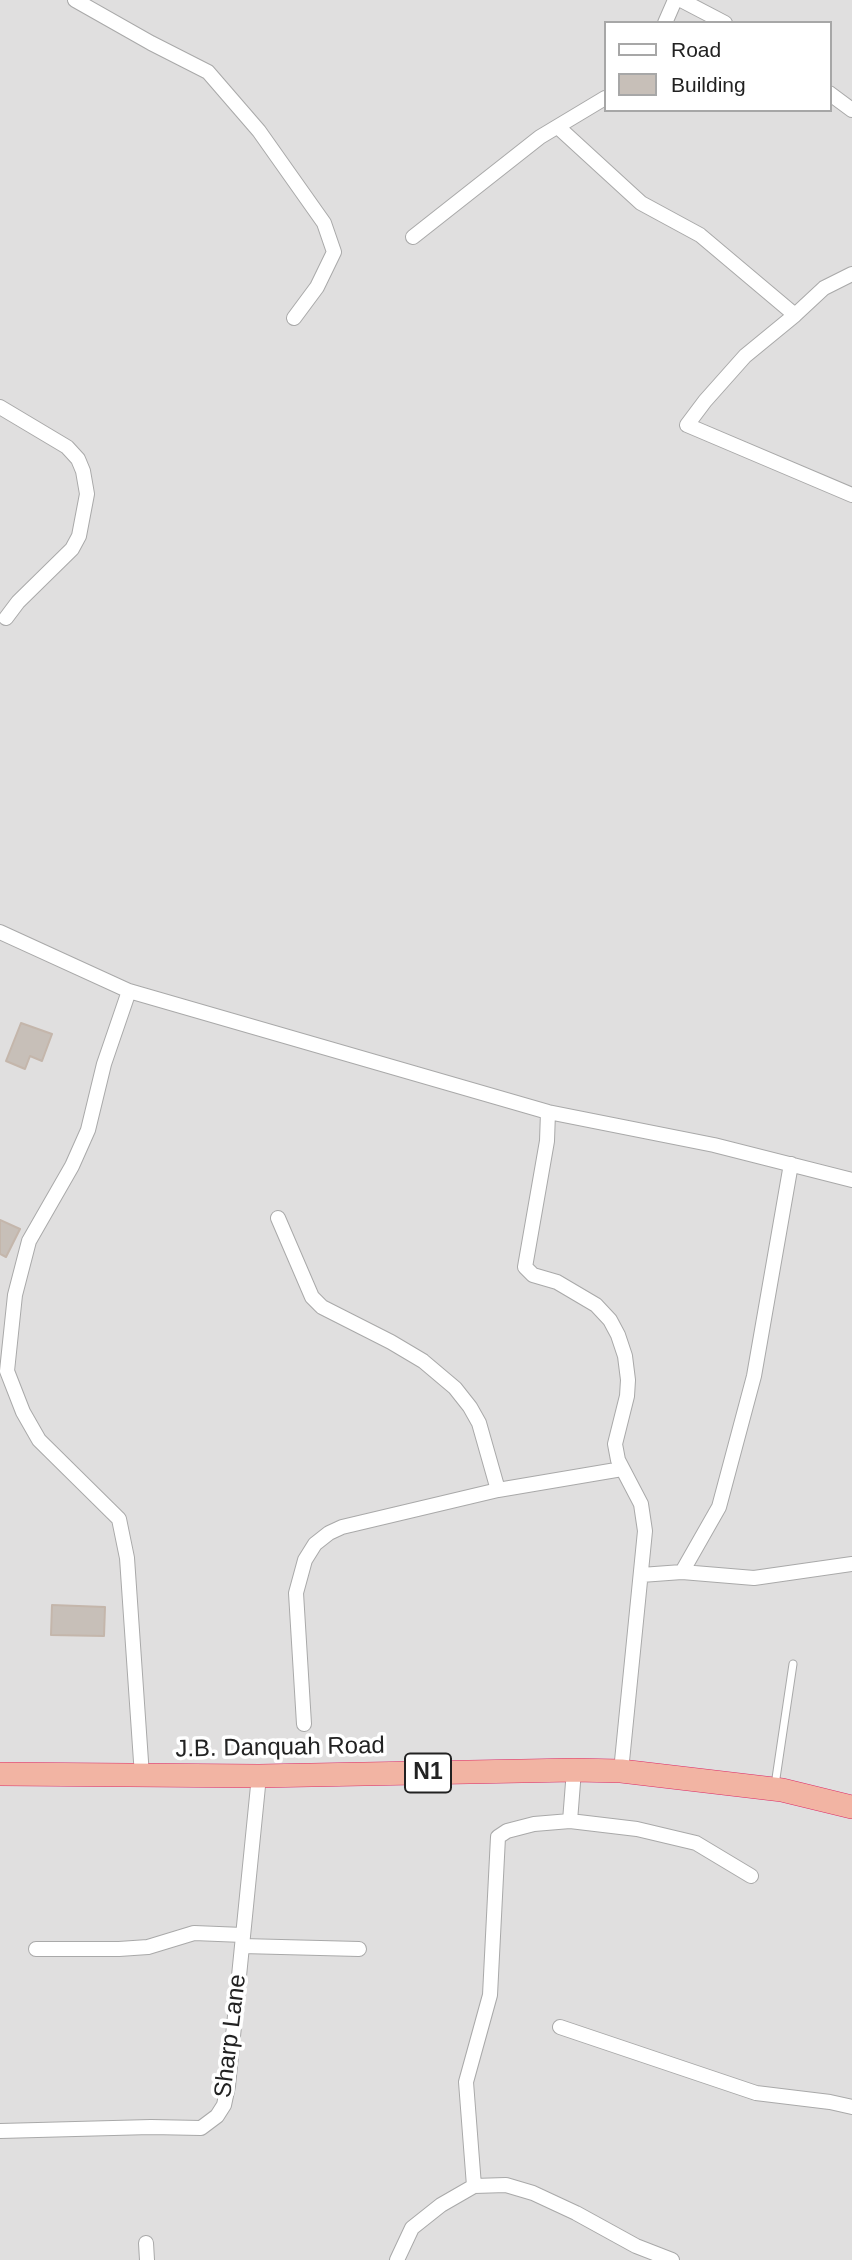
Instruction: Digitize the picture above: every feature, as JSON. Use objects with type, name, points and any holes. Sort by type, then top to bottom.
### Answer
[{"type":"highway","name":"J.B. Danquah Road","points":[[0,1774],[259,1776],[621,1771],[775,1789],[852,1807]]},
{"type":"street","points":[[75,0],[208,72],[259,131],[324,223],[334,253],[317,287],[294,318]]},
{"type":"street","points":[[666,21],[675,0]]},
{"type":"street","points":[[681,0],[720,21]]},
{"type":"street","points":[[831,94],[852,110]]},
{"type":"street","points":[[413,237],[540,137],[604,99]]},
{"type":"street","points":[[558,127],[641,203],[699,235],[795,315]]},
{"type":"street","points":[[852,274],[824,288],[745,356],[687,425],[852,495]]},
{"type":"street","points":[[0,407],[67,447],[78,459],[87,494],[79,536],[72,549],[25,595],[6,618]]},
{"type":"street","points":[[0,932],[129,991],[548,1112],[714,1145],[852,1180]]},
{"type":"street","points":[[129,991],[104,1064],[88,1129],[72,1166],[29,1241],[15,1295],[7,1371],[23,1412],[39,1440],[119,1519],[127,1558],[142,1776]]},
{"type":"street","points":[[548,1112],[547,1141],[525,1267],[533,1275],[557,1282],[596,1305],[610,1320],[618,1335],[625,1356],[628,1380],[627,1396],[615,1444],[622,1468],[641,1504],[645,1531],[621,1771]]},
{"type":"street","points":[[682,1572],[719,1507],[754,1376],[791,1164]]},
{"type":"street","points":[[278,1218],[306,1286],[317,1302],[391,1342],[423,1362],[455,1388],[479,1423],[498,1490]]},
{"type":"street","points":[[304,1724],[296,1592],[305,1560],[314,1544],[342,1527],[498,1490],[622,1468]]},
{"type":"street","points":[[641,1575],[682,1572],[754,1578],[852,1564]]},
{"type":"street","points":[[570,1821],[574,1770]]},
{"type":"street","name":"Sharp Lane","points":[[0,2131],[201,2128],[217,2116],[225,2105],[229,2086],[259,1776]]},
{"type":"street","points":[[474,2186],[466,2082],[490,1995],[498,1837],[508,1831],[534,1824],[570,1821],[637,1829],[696,1843],[751,1875]]},
{"type":"street","points":[[36,1948],[148,1947],[194,1933],[242,1940],[359,1948]]},
{"type":"street","points":[[560,2027],[756,2093],[852,2107]]},
{"type":"street","points":[[397,2260],[412,2228],[441,2205],[474,2186],[506,2185],[533,2193],[636,2246],[672,2260]]},
{"type":"street","points":[[146,2243],[147,2260]]},
{"type":"lane","points":[[775,1789],[793,1664]]},
{"type":"shaded area","points":[[0,0],[852,0],[852,2260],[0,2260]]},
{"type":"building","points":[[21,1023],[52,1034],[42,1061],[30,1056],[25,1069],[6,1061]]},
{"type":"building","points":[[0,1220],[20,1229],[6,1257],[0,1254]]},
{"type":"building","points":[[52,1605],[105,1607],[104,1636],[51,1635]]}]
